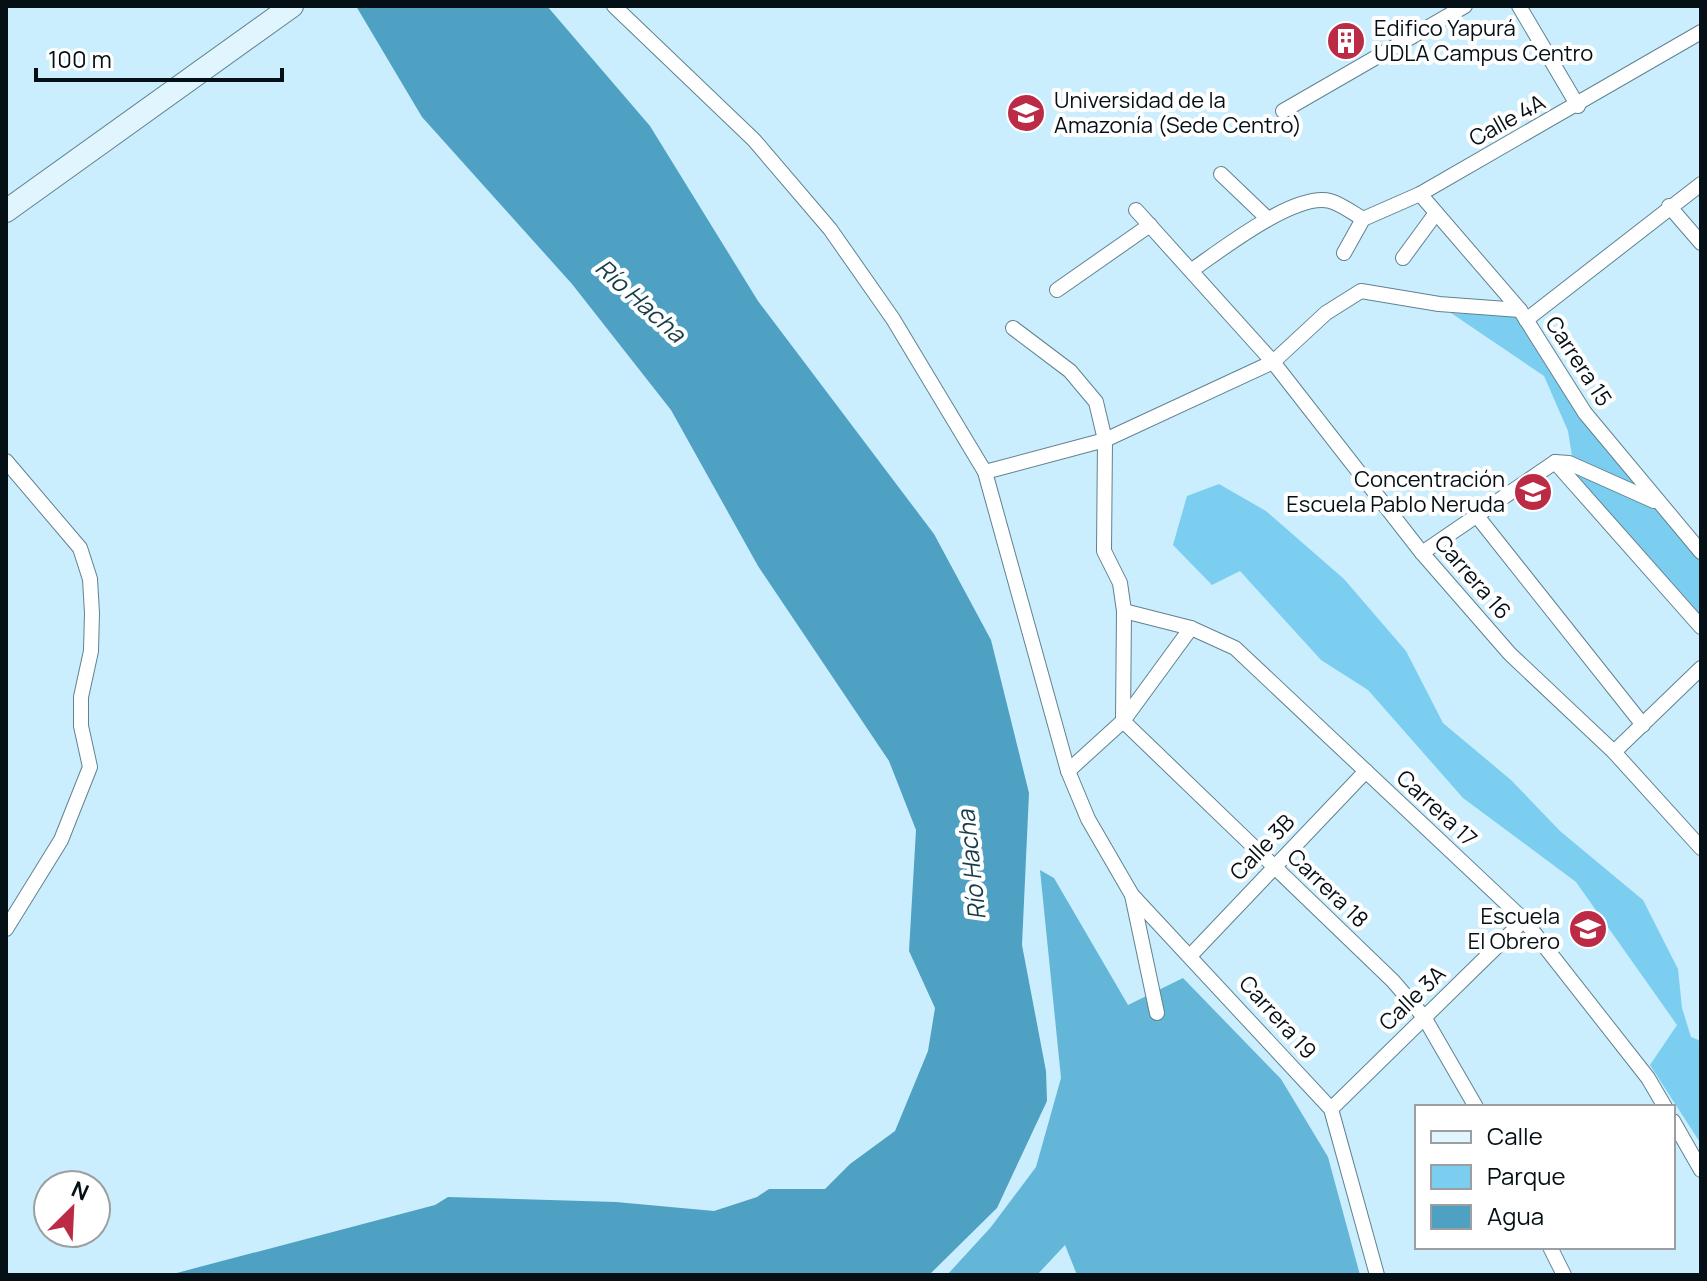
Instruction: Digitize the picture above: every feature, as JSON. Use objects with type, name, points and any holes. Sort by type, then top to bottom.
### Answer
[{"type":"main road","points":[[6,211],[292,6]]},
{"type":"street","name":"Carrera 19","points":[[614,6],[754,140],[830,229],[893,319],[985,472],[1068,771],[1088,819],[1132,895],[1331,1109],[1377,1275]]},
{"type":"street","points":[[1283,111],[1465,6]]},
{"type":"street","points":[[1519,6],[1578,106]]},
{"type":"street","name":"Calle 4A","points":[[1363,219],[1420,194],[1578,106],[1701,32]]},
{"type":"street","points":[[1221,174],[1268,219]]},
{"type":"street","points":[[985,472],[1105,440],[1273,362],[1326,313],[1361,291],[1523,315],[1701,184]]},
{"type":"street","name":"Carrera 15","points":[[1420,194],[1523,315],[1585,413],[1701,552]]},
{"type":"street","points":[[1192,270],[1268,219],[1316,200],[1331,201],[1363,219],[1344,253]]},
{"type":"street","points":[[1669,206],[1701,243]]},
{"type":"street","name":"Carrera 16","points":[[1136,210],[1273,362],[1422,553],[1510,654],[1614,752],[1701,848]]},
{"type":"street","points":[[1403,258],[1436,213]]},
{"type":"street","points":[[1057,290],[1150,225]]},
{"type":"street","points":[[1013,328],[1070,371],[1096,402],[1105,440],[1104,551],[1120,583],[1124,611],[1123,721]]},
{"type":"street","points":[[6,461],[80,548],[90,579],[92,613],[91,651],[81,697],[81,726],[90,767],[61,840],[6,929]]},
{"type":"street","points":[[1555,462],[1701,627]]},
{"type":"street","points":[[1422,553],[1555,462],[1569,463],[1658,503]]},
{"type":"street","points":[[1477,516],[1643,725]]},
{"type":"street","name":"Carrera 17","points":[[1124,611],[1191,628],[1235,648],[1524,920],[1648,1078],[1664,1105]]},
{"type":"street","points":[[1068,771],[1123,721],[1191,628]]},
{"type":"street","points":[[1614,752],[1701,668]]},
{"type":"street","name":"Carrera 18","points":[[1123,721],[1393,981],[1424,1017],[1475,1105]]},
{"type":"street","name":"Calle 3B","points":[[1191,955],[1366,771]]},
{"type":"street","points":[[1132,895],[1157,1013]]},
{"type":"street","name":"Calle 3A","points":[[1331,1109],[1524,920]]},
{"type":"street","points":[[1675,1124],[1701,1170]]},
{"type":"street","points":[[1551,1249],[1564,1275]]},
{"type":"green space","points":[[1451,313],[1518,316],[1701,559],[1701,621],[1575,475],[1568,431],[1544,376]]},
{"type":"green space","points":[[1219,484],[1266,511],[1344,579],[1406,651],[1443,723],[1511,780],[1560,831],[1643,900],[1678,969],[1682,1008],[1691,1037],[1701,1041],[1701,1144],[1650,1065],[1677,1025],[1576,882],[1463,798],[1368,690],[1321,660],[1240,571],[1212,585],[1173,545],[1187,496]]},
{"type":"shaded area","points":[[1040,870],[1054,878],[1128,1005],[1183,978],[1281,1079],[1328,1157],[1360,1275],[1077,1275],[1065,1245],[1037,1275],[947,1275],[991,1227],[1036,1167],[1061,1078]]},
{"type":"water","name":"Río Hacha","points":[[356,6],[547,6],[650,126],[758,301],[934,534],[991,640],[1029,793],[1022,945],[1046,1071],[1047,1101],[997,1208],[929,1275],[169,1275],[435,1205],[448,1197],[616,1202],[714,1211],[757,1197],[769,1189],[825,1189],[850,1164],[895,1131],[928,1051],[935,1008],[909,951],[916,830],[889,761],[758,566],[671,410],[572,284],[422,117]]},
{"type":"place","name":"Edifico Yapurá UDLA Campus Centro","points":[[1346,41]]},
{"type":"place","name":"Universidad de la Amazonía (Sede Centro)","points":[[1026,113]]},
{"type":"place","name":"Concentración Escuela Pablo Neruda","points":[[1533,492]]},
{"type":"place","name":"Escuela El Obrero","points":[[1588,929]]}]
